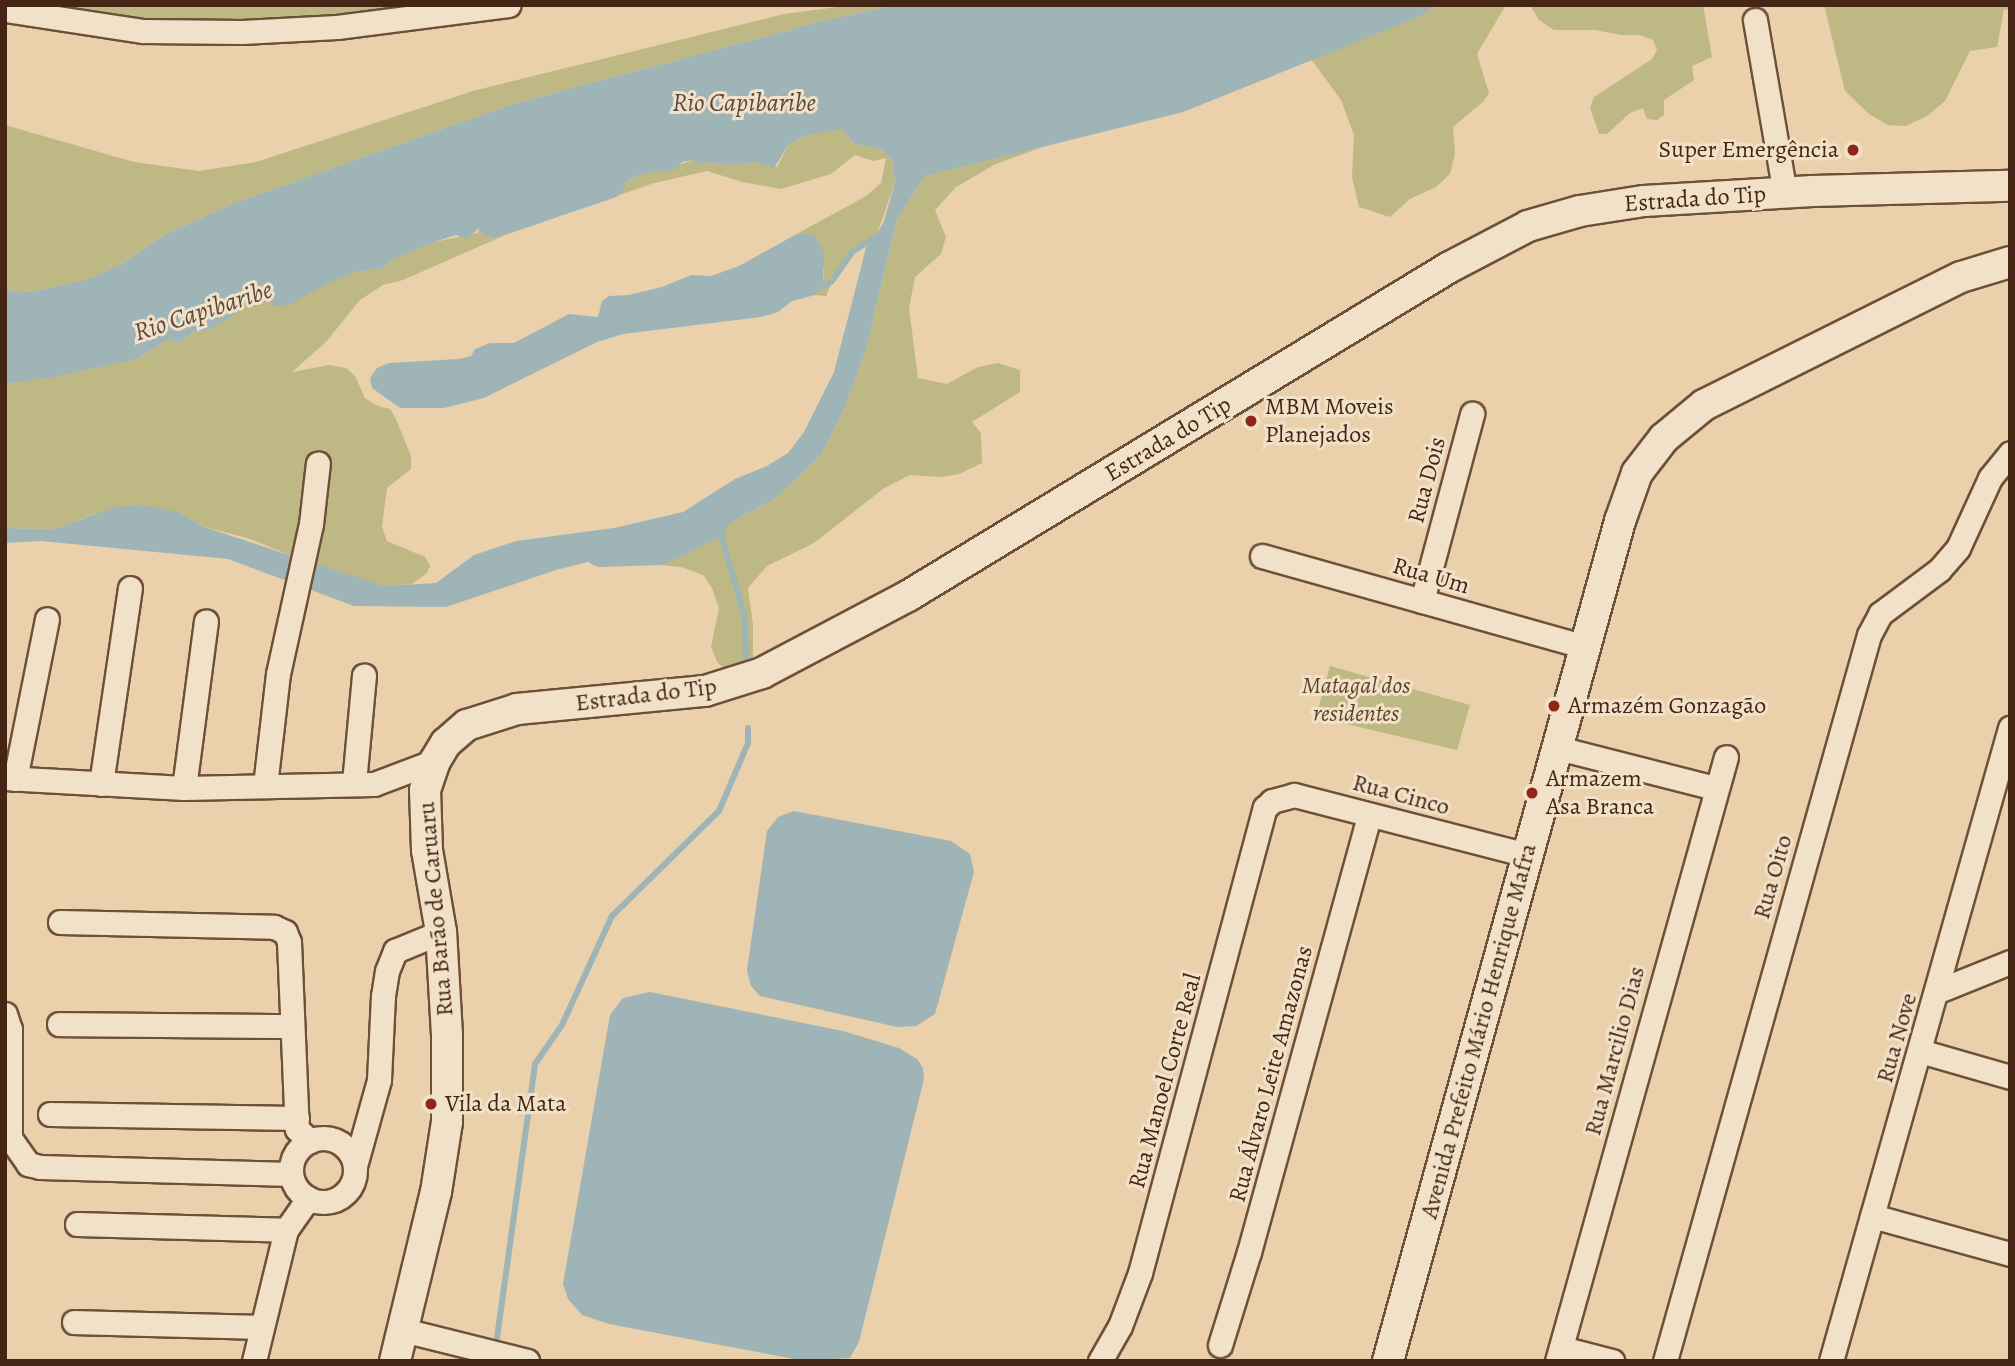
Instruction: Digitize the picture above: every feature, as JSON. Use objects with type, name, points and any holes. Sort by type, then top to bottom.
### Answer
[{"type":"street","points":[[5,10],[143,31],[242,32],[337,26],[509,5]]},
{"type":"street","points":[[1755,20],[1785,193]]},
{"type":"street","name":"Estrada do Tip","points":[[435,761],[446,743],[467,725],[490,715],[517,709],[705,691],[762,673],[908,596],[1448,268],[1528,226],[1580,211],[1644,201],[1785,193],[2010,186]]},
{"type":"street","name":"Avenida Prefeito Mário Henrique Mafra","points":[[1388,1361],[1585,647],[1637,473],[1664,438],[1704,405],[1961,277],[2010,262]]},
{"type":"street","name":"Rua Dois","points":[[1422,601],[1472,414]]},
{"type":"street","name":"Rua Oito","points":[[1665,1361],[1869,635],[1880,614],[1939,570],[1958,548],[1990,478],[2010,453]]},
{"type":"street","points":[[265,786],[278,674],[292,598],[311,524],[318,463]]},
{"type":"street","name":"Rua Um","points":[[1262,556],[1585,647]]},
{"type":"street","points":[[100,784],[130,588]]},
{"type":"street","points":[[10,778],[47,619]]},
{"type":"street","points":[[184,788],[206,621]]},
{"type":"street","points":[[363,675],[364,784],[425,790]]},
{"type":"street","name":"Rua Nove","points":[[1831,1361],[1938,991],[2010,728]]},
{"type":"street","points":[[1558,748],[1715,788]]},
{"type":"street","name":"Rua Marcilio Dias","points":[[1559,1354],[1715,788],[1726,757]]},
{"type":"street","name":"Rua Barão de Caruaru","points":[[10,778],[184,788],[364,784],[435,761]]},
{"type":"street","name":"Rua Barão de Caruaru","points":[[395,1361],[436,1192],[447,1122],[447,1035],[441,932],[427,850],[425,790],[435,761]]},
{"type":"street","name":"Rua Cinco","points":[[1265,808],[1272,800],[1294,795],[1527,855]]},
{"type":"street","points":[[1987,809],[2010,800]]},
{"type":"street","name":"Rua Manoel Corte Real","points":[[1100,1361],[1120,1326],[1140,1273],[1265,808]]},
{"type":"street","name":"Rua Álvaro Leite Amazonas","points":[[1220,1345],[1249,1252],[1369,815]]},
{"type":"street","points":[[60,922],[274,927],[285,932],[289,942],[297,1129],[310,1142]]},
{"type":"street","points":[[355,1166],[347,1148],[339,1142],[319,1139],[310,1142],[295,1155],[291,1174],[300,1192],[308,1198],[328,1202],[337,1199],[352,1186],[379,1080],[383,996],[391,961],[395,951],[441,932]]},
{"type":"street","points":[[1938,991],[2010,961]]},
{"type":"street","points":[[5,1014],[10,1029],[10,1138],[29,1164],[40,1167],[291,1174]]},
{"type":"street","points":[[59,1024],[292,1026]]},
{"type":"street","points":[[1920,1051],[2010,1077]]},
{"type":"street","points":[[50,1114],[297,1118]]},
{"type":"street","points":[[339,1142],[369,1114]]},
{"type":"street","points":[[254,1361],[286,1230],[308,1198]]},
{"type":"street","points":[[1872,1216],[2010,1254]]},
{"type":"street","points":[[77,1224],[286,1230]]},
{"type":"street","points":[[74,1322],[261,1328]]},
{"type":"street","points":[[403,1330],[527,1361]]},
{"type":"street","points":[[1559,1354],[1612,1361]]},
{"type":"green space","points":[[5,5],[473,5],[365,21],[149,27]]},
{"type":"green space","points":[[852,5],[894,5],[823,21],[513,104],[237,202],[166,234],[122,264],[85,280],[31,292],[5,290],[5,125],[134,162],[199,171],[256,162],[473,91],[784,14]]},
{"type":"green space","points":[[1436,5],[1506,5],[1477,54],[1489,93],[1484,101],[1453,127],[1455,154],[1450,174],[1436,187],[1410,199],[1390,217],[1359,207],[1352,177],[1354,135],[1341,100],[1311,59],[1418,17]]},
{"type":"green space","points":[[1530,5],[1703,5],[1712,57],[1692,66],[1694,80],[1664,100],[1664,115],[1657,120],[1647,119],[1643,108],[1630,113],[1607,134],[1599,134],[1590,108],[1594,97],[1652,59],[1657,50],[1653,40],[1640,35],[1595,30],[1554,30],[1539,20]]},
{"type":"green space","points":[[1824,5],[2010,5],[2010,10],[2004,9],[1997,47],[1970,51],[1945,101],[1927,116],[1906,126],[1888,125],[1869,114],[1845,91]]},
{"type":"green space","points":[[842,129],[855,144],[881,149],[892,160],[895,182],[876,237],[852,252],[837,270],[826,296],[815,295],[823,286],[824,269],[805,233],[793,236],[866,196],[881,183],[886,158],[873,161],[855,155],[831,174],[781,189],[742,182],[707,171],[654,183],[503,236],[403,280],[383,285],[360,300],[326,342],[292,372],[329,365],[346,368],[355,376],[365,398],[390,409],[396,419],[411,456],[411,469],[387,488],[382,527],[387,541],[425,557],[430,566],[427,573],[412,584],[384,586],[327,570],[247,538],[204,527],[178,512],[95,514],[53,529],[5,528],[5,384],[137,359],[167,340],[182,342],[191,333],[207,330],[246,305],[271,301],[355,272],[383,268],[390,260],[434,242],[477,233],[482,225],[506,219],[507,223],[536,208],[546,194],[552,191],[558,192],[564,200],[587,197],[598,189],[608,192],[644,173],[661,171],[693,160],[730,165],[756,162],[777,167],[789,144],[806,135]]},
{"type":"green space","points":[[1045,146],[996,164],[956,187],[935,210],[946,237],[941,254],[915,277],[909,308],[918,378],[947,384],[978,367],[998,363],[1020,370],[1020,392],[972,422],[981,433],[982,463],[959,474],[941,477],[910,475],[883,489],[814,543],[767,566],[748,588],[753,625],[753,664],[728,672],[717,662],[711,647],[719,608],[712,588],[703,575],[681,567],[598,559],[721,528],[776,498],[821,455],[844,409],[865,353],[897,220],[925,176]]},
{"type":"green space","name":"Matagal dos residentes","points":[[1330,666],[1470,705],[1457,750],[1316,717]]},
{"type":"water","name":"Rio Capibaribe","points":[[894,5],[1436,5],[1419,17],[1183,112],[925,176],[897,220],[865,353],[844,409],[821,455],[776,498],[721,528],[556,570],[446,607],[354,606],[228,559],[41,541],[5,543],[5,528],[53,529],[116,507],[143,505],[178,512],[204,527],[384,586],[436,583],[474,555],[516,541],[614,528],[683,512],[735,479],[767,466],[788,453],[804,432],[834,372],[868,240],[876,236],[884,221],[895,182],[892,160],[881,149],[855,144],[842,129],[806,135],[789,144],[774,168],[756,162],[730,165],[706,162],[700,164],[693,160],[682,162],[675,170],[644,173],[607,192],[598,189],[572,203],[564,200],[558,192],[552,191],[524,220],[507,224],[506,219],[482,225],[467,239],[456,235],[434,242],[391,260],[383,268],[355,272],[328,283],[289,305],[274,306],[271,301],[246,305],[228,320],[207,330],[191,333],[182,342],[167,340],[137,359],[53,377],[5,384],[5,290],[31,292],[85,280],[122,264],[166,234],[237,202],[513,104],[823,21]]},
{"type":"water","points":[[805,233],[816,237],[824,251],[823,286],[815,295],[792,301],[778,312],[761,317],[623,334],[597,342],[484,398],[444,408],[400,408],[372,388],[370,378],[377,368],[389,363],[459,359],[471,356],[475,349],[490,343],[514,343],[569,314],[598,317],[602,301],[609,296],[629,295],[662,287],[691,275],[711,276],[739,266],[793,236]]},
{"type":"water","points":[[794,811],[951,841],[970,854],[974,872],[935,1014],[916,1026],[897,1027],[760,996],[751,986],[747,970],[767,831],[778,817]]},
{"type":"water","points":[[650,992],[843,1031],[899,1048],[917,1059],[923,1068],[924,1079],[859,1342],[850,1358],[805,1361],[609,1324],[582,1315],[568,1299],[563,1284],[610,1015],[623,998]]},
{"type":"waterway","name":"Rio Capibaribe","points":[[493,218],[607,180]]},
{"type":"waterway","points":[[823,286],[832,281],[852,252],[882,233]]},
{"type":"waterway","points":[[601,548],[658,546],[709,521]]},
{"type":"waterway","points":[[718,523],[745,619],[746,660]]},
{"type":"waterway","points":[[497,1338],[535,1064],[562,1025],[612,916],[719,811],[748,743],[748,728]]},
{"type":"place","name":"Super Emergência","points":[[1853,150]]},
{"type":"place","name":"MBM Moveis Planejados","points":[[1251,421]]},
{"type":"place","name":"Armazém Gonzagão","points":[[1554,706]]},
{"type":"place","name":"Armazem Asa Branca","points":[[1532,793]]},
{"type":"place","name":"Vila da Mata","points":[[431,1104]]}]
